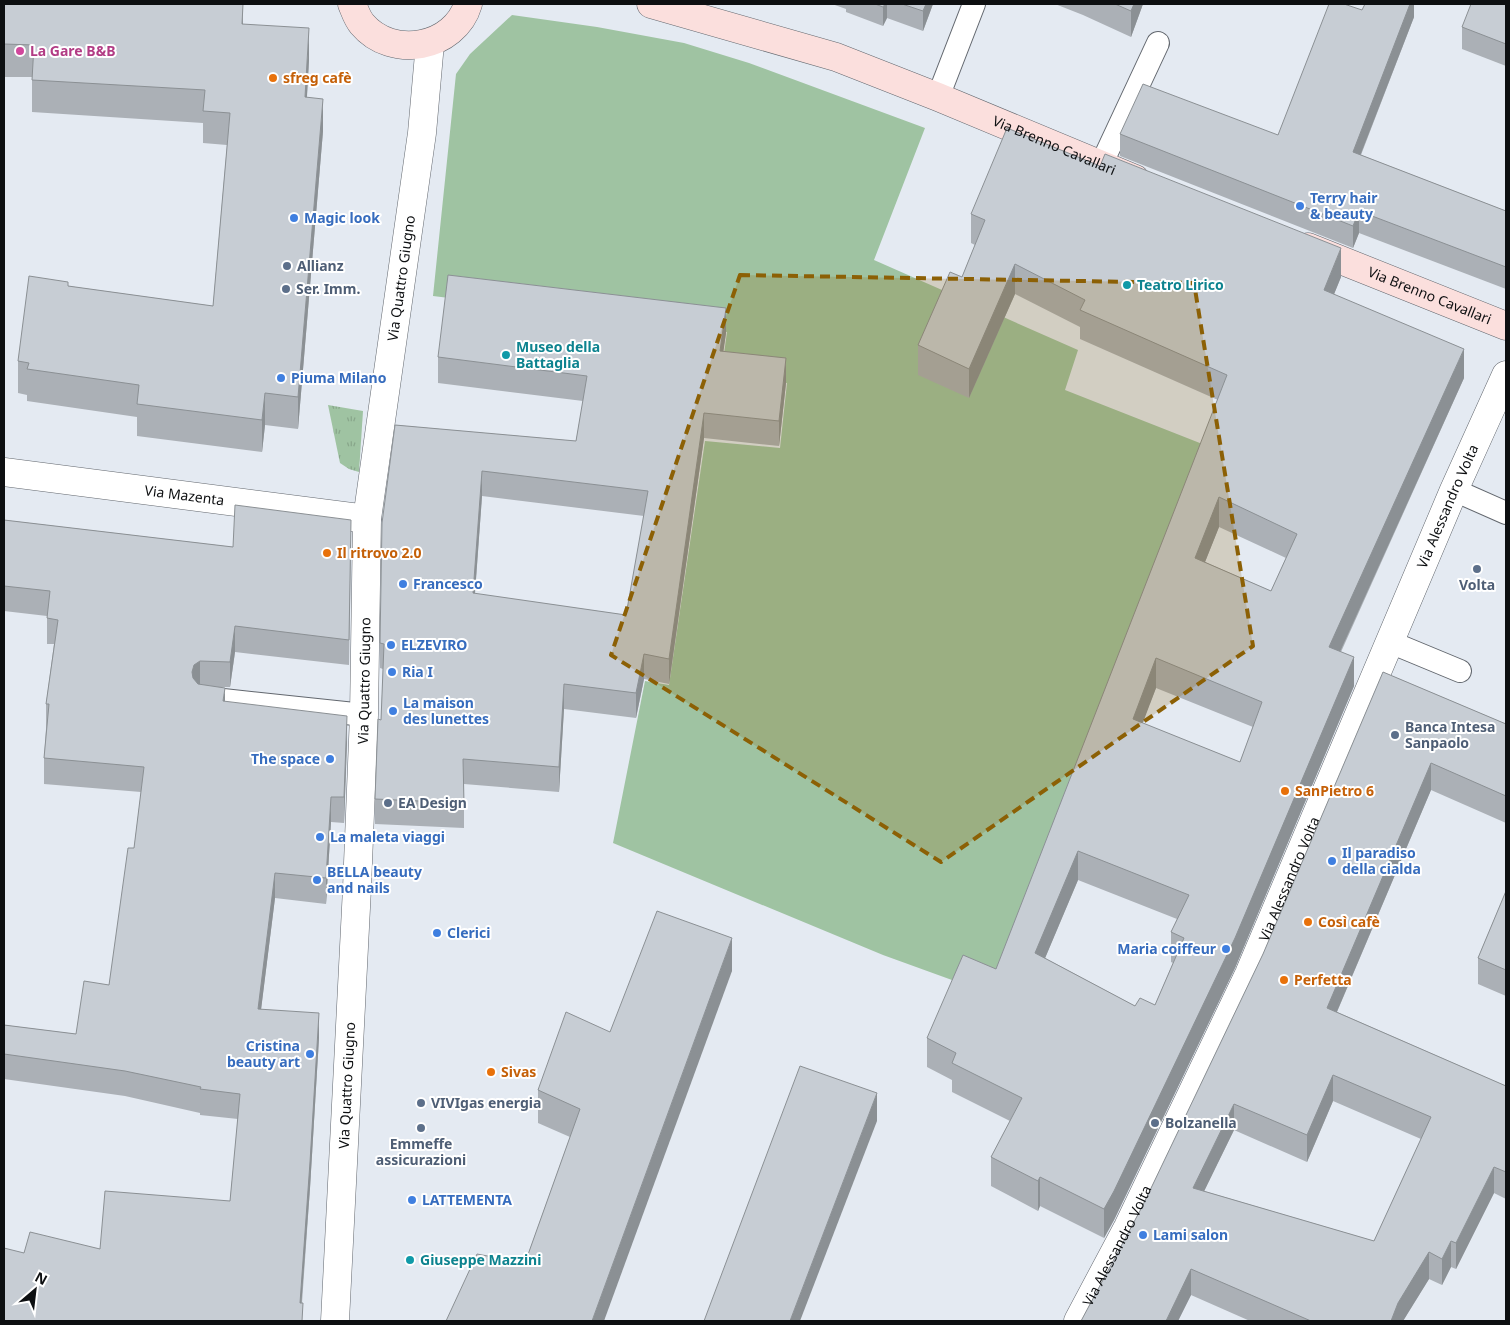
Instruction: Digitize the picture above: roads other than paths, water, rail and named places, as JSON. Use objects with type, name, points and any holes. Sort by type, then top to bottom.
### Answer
[{"type":"street","points":[[352,4],[356,15],[363,25],[383,40],[408,46],[440,38],[453,28],[463,16],[468,4]]},
{"type":"street","name":"Via Brenno Cavallari","points":[[651,4],[836,57],[938,96],[1156,187]]},
{"type":"street","name":"Via Quattro Giugno","points":[[335,1321],[357,888],[364,715],[368,519],[422,133],[430,42]]},
{"type":"street","name":"Via Brenno Cavallari","points":[[1285,238],[1506,326]]},
{"type":"street","name":"Via Alessandro Volta","points":[[1078,1321],[1128,1227],[1249,974],[1454,490],[1506,375]]},
{"type":"street","name":"Via Mazenta","points":[[4,472],[368,519]]},
{"type":"lane","points":[[938,96],[974,4]]},
{"type":"lane","points":[[1101,165],[1158,43]]},
{"type":"lane","points":[[1454,490],[1506,513]]},
{"type":"lane","points":[[1390,642],[1460,671]]},
{"type":"lane","points":[[205,698],[364,715]]},
{"type":"place","name":"La Gare B&B","points":[[20,51]]},
{"type":"place","name":"sfreg cafè","points":[[273,78]]},
{"type":"place","name":"Terry hair & beauty","points":[[1300,206]]},
{"type":"place","name":"Magic look","points":[[294,218]]},
{"type":"place","name":"Allianz","points":[[287,266]]},
{"type":"place","name":"Teatro Lirico","points":[[1127,285]]},
{"type":"place","name":"Ser. Imm.","points":[[286,289]]},
{"type":"place","name":"Museo della Battaglia","points":[[506,355]]},
{"type":"place","name":"Piuma Milano","points":[[281,378]]},
{"type":"place","name":"Il ritrovo 2.0","points":[[327,553]]},
{"type":"place","name":"Volta","points":[[1477,569]]},
{"type":"place","name":"Francesco","points":[[403,584]]},
{"type":"place","name":"ELZEVIRO","points":[[391,645]]},
{"type":"place","name":"Ria I","points":[[392,672]]},
{"type":"place","name":"La maison des lunettes","points":[[393,711]]},
{"type":"place","name":"Banca Intesa Sanpaolo","points":[[1395,735]]},
{"type":"place","name":"The space","points":[[330,759]]},
{"type":"place","name":"SanPietro 6","points":[[1285,791]]},
{"type":"place","name":"EA Design","points":[[388,803]]},
{"type":"place","name":"La maleta viaggi","points":[[320,837]]},
{"type":"place","name":"Il paradiso della cialda","points":[[1332,861]]},
{"type":"place","name":"BELLA beauty and nails","points":[[317,880]]},
{"type":"place","name":"Così cafè","points":[[1308,922]]},
{"type":"place","name":"Clerici","points":[[437,933]]},
{"type":"place","name":"Maria coiffeur","points":[[1226,949]]},
{"type":"place","name":"Perfetta","points":[[1284,980]]},
{"type":"place","name":"Cristina beauty art","points":[[310,1054]]},
{"type":"place","name":"Sivas","points":[[491,1072]]},
{"type":"place","name":"VIVIgas energia","points":[[421,1103]]},
{"type":"place","name":"Bolzanella","points":[[1155,1123]]},
{"type":"place","name":"Emmeffe assicurazioni","points":[[421,1128]]},
{"type":"place","name":"LATTEMENTA","points":[[412,1200]]},
{"type":"place","name":"Lami salon","points":[[1143,1235]]},
{"type":"place","name":"Giuseppe Mazzini","points":[[410,1260]]}]
